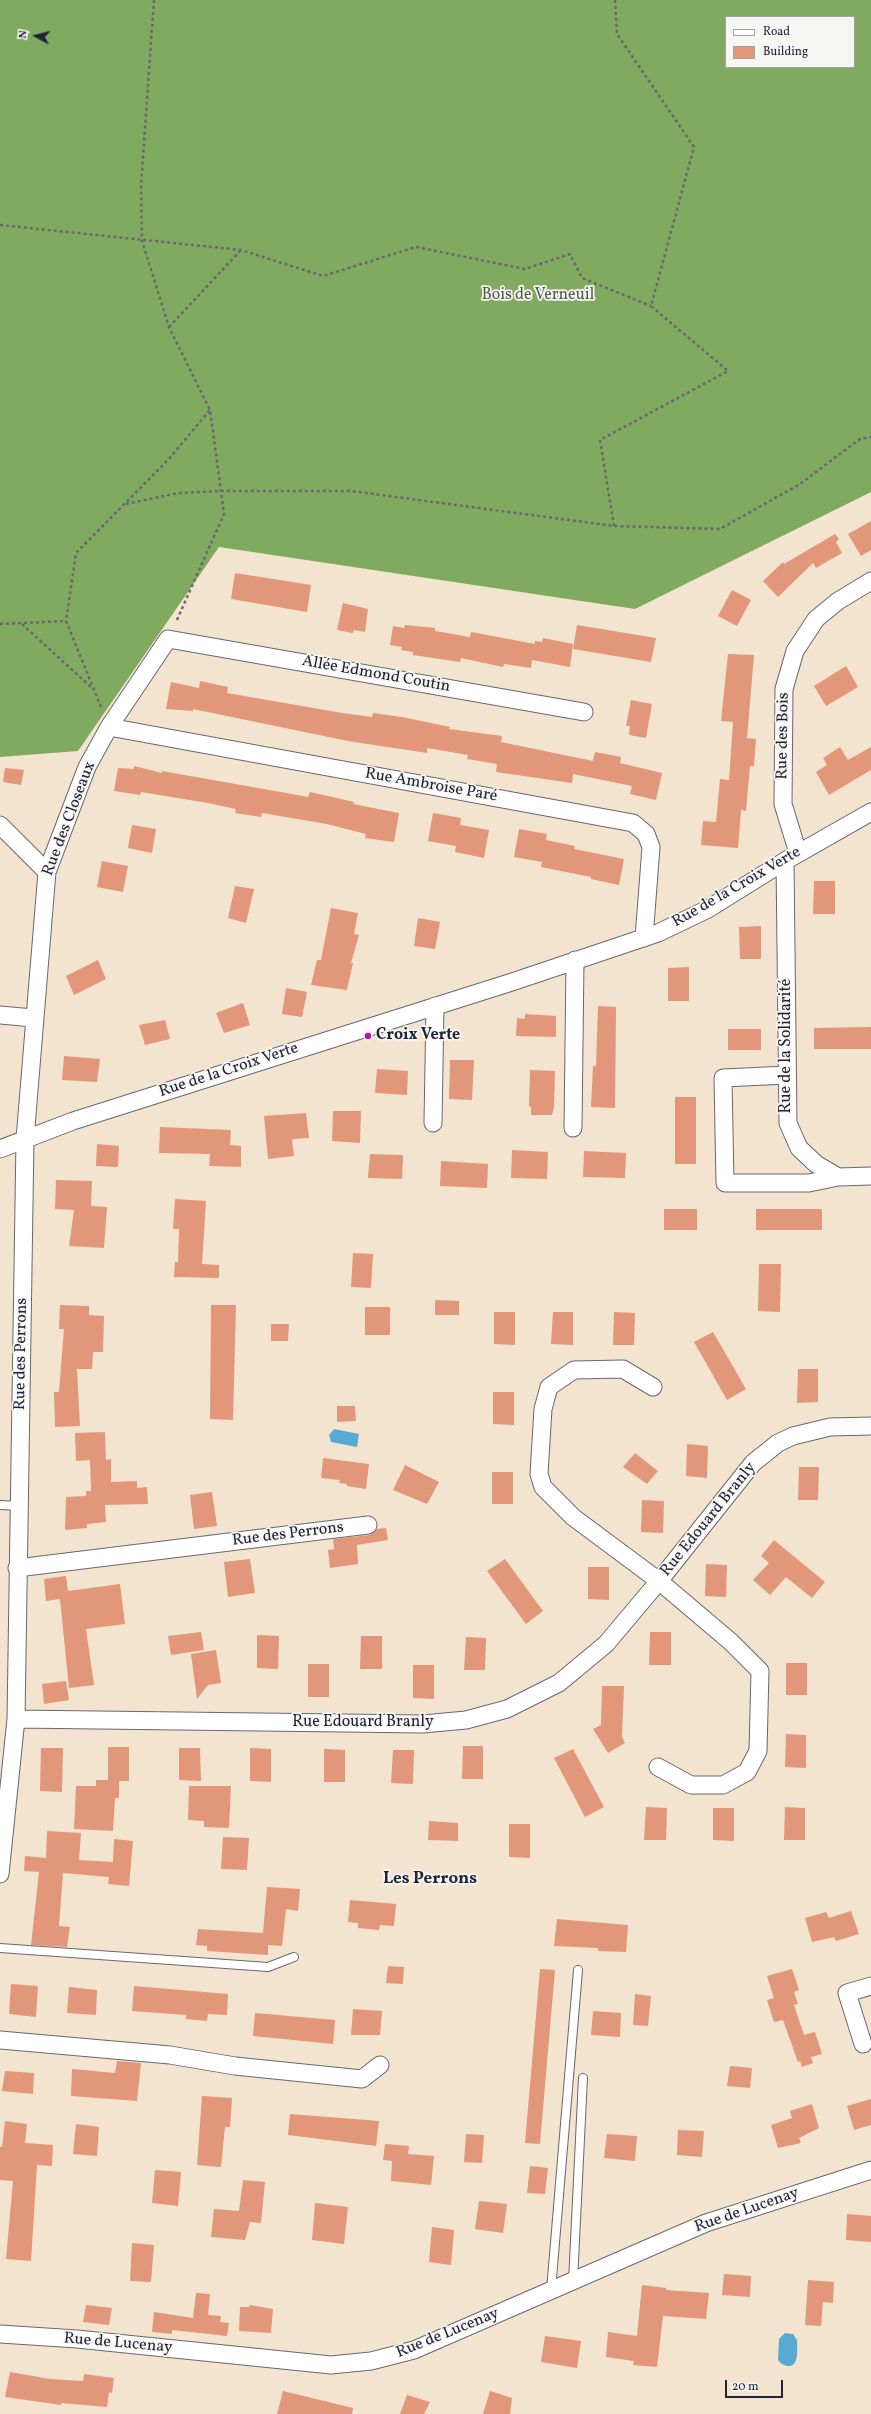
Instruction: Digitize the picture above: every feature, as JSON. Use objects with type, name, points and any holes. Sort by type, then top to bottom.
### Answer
[{"type":"street","name":"Rue des Bois","points":[[792,857],[783,804],[784,689],[795,651],[816,619],[838,601],[871,581]]},
{"type":"street","name":"Allée Edmond Coutin","points":[[168,638],[584,712]]},
{"type":"street","name":"Rue des Closeaux","points":[[25,1139],[30,1092],[33,1018],[47,872],[87,767],[109,728],[168,638]]},
{"type":"street","name":"Rue Ambroise Paré","points":[[109,728],[633,823],[646,834],[651,847],[644,938]]},
{"type":"street","name":"Rue de la Croix Verte","points":[[0,1149],[73,1121],[435,1006],[658,933],[708,909],[792,857],[871,812]]},
{"type":"street","points":[[0,824],[47,872]]},
{"type":"street","name":"Rue de la Solidarité","points":[[792,857],[787,1075],[788,1123],[799,1148],[816,1164],[838,1177]]},
{"type":"street","points":[[573,1128],[575,960]]},
{"type":"street","points":[[433,1123],[435,1006]]},
{"type":"street","points":[[0,1015],[33,1018]]},
{"type":"street","points":[[787,1075],[723,1078],[725,1183],[809,1183],[838,1177],[871,1176]]},
{"type":"street","name":"Rue des Perrons","points":[[0,1874],[3,1813],[16,1719],[17,1568],[25,1139]]},
{"type":"street","name":"Rue Edouard Branly","points":[[653,1387],[623,1369],[574,1370],[549,1388],[543,1409],[539,1474],[543,1487],[573,1517],[659,1581],[732,1642],[760,1671],[758,1751],[747,1772],[723,1785],[691,1786],[658,1767]]},
{"type":"street","name":"Rue Edouard Branly","points":[[16,1719],[423,1724],[466,1720],[507,1709],[559,1683],[606,1644],[659,1581],[753,1463],[778,1443],[794,1436],[830,1427],[871,1426]]},
{"type":"street","name":"Rue des Perrons","points":[[17,1568],[368,1525]]},
{"type":"street","points":[[863,2044],[847,1994],[871,1986]]},
{"type":"street","points":[[0,2040],[170,2055],[235,2066],[362,2079],[380,2066]]},
{"type":"street","name":"Rue de Lucenay","points":[[0,2334],[77,2339],[331,2365],[371,2361],[414,2350],[706,2223],[871,2170]]},
{"type":"lane","points":[[0,1505],[19,1506]]},
{"type":"lane","points":[[0,1948],[268,1966],[294,1957]]},
{"type":"lane","points":[[551,2291],[578,1970]]},
{"type":"lane","points":[[573,2281],[584,2078]]},
{"type":"path","points":[[154,0],[141,185],[142,240],[169,327],[210,410],[224,514],[197,579],[168,638]]},
{"type":"path","points":[[615,0],[616,34],[694,147],[651,306]]},
{"type":"path","points":[[0,225],[241,250],[323,276],[416,247],[525,269],[570,254],[582,278],[651,306],[728,371],[600,440],[614,526]]},
{"type":"path","points":[[169,327],[241,250]]},
{"type":"path","points":[[109,728],[66,622],[76,553],[168,460],[210,410]]},
{"type":"path","points":[[126,504],[178,493],[221,491],[351,492],[614,526],[720,528],[800,484],[860,439],[871,437]]},
{"type":"path","points":[[0,624],[66,622]]},
{"type":"path","points":[[22,624],[94,690]]},
{"type":"green space","name":"Bois de Verneuil","points":[[0,0],[871,0],[871,492],[635,609],[219,547],[78,751],[0,757]]},
{"type":"water","points":[[334,1429],[359,1434],[357,1447],[331,1442],[329,1435]]},
{"type":"water","points":[[785,2333],[793,2334],[797,2340],[796,2360],[795,2363],[790,2366],[782,2364],[778,2360],[779,2339]]},
{"type":"building","points":[[871,521],[871,550],[861,556],[848,534]]},
{"type":"building","points":[[835,534],[839,539],[836,542],[842,553],[816,568],[813,563],[778,597],[763,581],[783,562],[784,564]]},
{"type":"building","points":[[235,573],[311,585],[307,612],[231,599]]},
{"type":"building","points":[[732,590],[751,600],[737,626],[718,616]]},
{"type":"building","points":[[343,603],[368,609],[365,632],[354,630],[353,633],[337,630]]},
{"type":"building","points":[[405,625],[435,628],[435,631],[470,637],[471,632],[535,644],[535,641],[542,642],[543,638],[573,644],[570,667],[532,660],[531,668],[504,664],[503,667],[461,658],[460,662],[413,655],[413,652],[401,650],[402,647],[390,645],[393,626],[404,628]]},
{"type":"building","points":[[577,625],[656,638],[651,662],[573,649]]},
{"type":"building","points":[[728,654],[754,655],[747,738],[756,739],[754,766],[750,766],[746,811],[741,810],[738,848],[701,845],[703,821],[716,822],[720,779],[729,780],[733,722],[721,721]]},
{"type":"building","points":[[846,666],[858,687],[826,706],[814,686]]},
{"type":"building","points":[[200,681],[228,687],[227,693],[342,713],[372,717],[373,713],[402,717],[450,727],[449,729],[502,736],[501,742],[593,761],[595,752],[621,757],[620,763],[662,773],[656,800],[630,794],[632,786],[573,774],[572,783],[496,772],[497,764],[467,759],[468,755],[427,748],[427,753],[348,741],[193,709],[193,711],[166,709],[171,682],[199,688]]},
{"type":"building","points":[[631,700],[652,704],[646,738],[629,735],[630,726],[626,726]]},
{"type":"building","points":[[840,747],[848,760],[871,747],[871,770],[829,795],[816,772],[827,765],[823,758]]},
{"type":"building","points":[[134,766],[162,773],[162,771],[308,797],[310,792],[354,802],[353,804],[399,813],[394,842],[365,838],[366,834],[327,824],[262,813],[261,817],[235,813],[236,809],[208,803],[141,792],[140,795],[114,791],[118,768],[134,769]]},
{"type":"building","points":[[5,768],[24,770],[21,785],[3,782]]},
{"type":"building","points":[[433,813],[461,818],[460,825],[489,830],[484,858],[455,852],[456,846],[428,841]]},
{"type":"building","points":[[132,825],[156,829],[152,853],[128,848]]},
{"type":"building","points":[[519,829],[547,834],[546,840],[575,846],[574,849],[624,859],[619,885],[591,879],[591,877],[541,867],[542,862],[514,857]]},
{"type":"building","points":[[102,861],[128,866],[123,892],[97,887]]},
{"type":"building","points":[[814,881],[835,881],[835,914],[813,914]]},
{"type":"building","points":[[235,886],[254,889],[246,923],[228,918]]},
{"type":"building","points":[[331,908],[358,913],[354,934],[359,935],[351,963],[353,963],[347,990],[311,985],[317,960],[321,960]]},
{"type":"building","points":[[418,918],[440,922],[435,949],[414,946]]},
{"type":"building","points":[[761,926],[761,959],[740,959],[739,927]]},
{"type":"building","points":[[98,960],[106,979],[74,995],[66,976]]},
{"type":"building","points":[[689,967],[689,1001],[668,1001],[668,968]]},
{"type":"building","points":[[286,988],[307,992],[302,1017],[282,1014]]},
{"type":"building","points":[[243,1003],[250,1025],[224,1033],[216,1013]]},
{"type":"building","points":[[598,1006],[616,1007],[615,1108],[591,1107],[593,1066],[596,1066]]},
{"type":"building","points":[[525,1014],[556,1016],[556,1037],[516,1036],[517,1018],[525,1019]]},
{"type":"building","points":[[165,1020],[170,1039],[145,1045],[139,1025]]},
{"type":"building","points":[[871,1027],[871,1049],[814,1049],[814,1028]]},
{"type":"building","points":[[728,1029],[761,1029],[761,1050],[728,1050]]},
{"type":"building","points":[[64,1056],[100,1059],[97,1082],[62,1080]]},
{"type":"building","points":[[450,1060],[474,1060],[472,1100],[449,1099]]},
{"type":"building","points":[[377,1069],[408,1071],[407,1095],[375,1093]]},
{"type":"building","points":[[530,1070],[555,1071],[554,1107],[552,1115],[531,1115],[531,1107],[529,1106]]},
{"type":"building","points":[[675,1097],[696,1097],[696,1164],[675,1164]]},
{"type":"building","points":[[333,1111],[361,1111],[360,1143],[332,1141]]},
{"type":"building","points":[[306,1113],[309,1138],[292,1139],[294,1156],[268,1159],[264,1116]]},
{"type":"building","points":[[160,1127],[231,1130],[230,1145],[241,1146],[241,1167],[209,1166],[210,1154],[159,1153]]},
{"type":"building","points":[[97,1144],[119,1146],[118,1167],[96,1166]]},
{"type":"building","points":[[512,1150],[548,1152],[547,1179],[511,1178]]},
{"type":"building","points":[[584,1151],[626,1153],[625,1178],[583,1177]]},
{"type":"building","points":[[370,1154],[403,1155],[402,1179],[368,1178]]},
{"type":"building","points":[[441,1161],[488,1164],[487,1188],[440,1186]]},
{"type":"building","points":[[56,1180],[92,1181],[91,1206],[107,1207],[104,1248],[69,1246],[74,1210],[55,1209]]},
{"type":"building","points":[[175,1199],[206,1201],[202,1264],[219,1265],[219,1278],[174,1277],[175,1262],[178,1262],[179,1229],[173,1229]]},
{"type":"building","points":[[664,1209],[697,1209],[697,1230],[664,1230]]},
{"type":"building","points":[[756,1209],[822,1209],[822,1230],[756,1230]]},
{"type":"building","points":[[353,1253],[373,1254],[371,1288],[351,1287]]},
{"type":"building","points":[[759,1264],[781,1264],[780,1312],[758,1311]]},
{"type":"building","points":[[435,1300],[459,1301],[459,1315],[435,1315]]},
{"type":"building","points":[[60,1305],[89,1306],[89,1315],[104,1316],[103,1352],[93,1352],[92,1369],[77,1369],[80,1426],[55,1427],[54,1392],[59,1392],[64,1329],[59,1329]]},
{"type":"building","points":[[211,1305],[236,1305],[233,1420],[210,1419]]},
{"type":"building","points":[[365,1307],[390,1307],[390,1335],[365,1335]]},
{"type":"building","points":[[494,1312],[515,1312],[515,1345],[494,1344]]},
{"type":"building","points":[[553,1312],[573,1312],[573,1345],[551,1344]]},
{"type":"building","points":[[614,1312],[635,1313],[634,1345],[613,1345]]},
{"type":"building","points":[[271,1324],[289,1324],[288,1341],[271,1341]]},
{"type":"building","points":[[713,1332],[746,1389],[727,1400],[694,1342]]},
{"type":"building","points":[[798,1369],[818,1369],[818,1402],[797,1403]]},
{"type":"building","points":[[493,1392],[514,1392],[514,1425],[493,1424]]},
{"type":"building","points":[[337,1406],[355,1406],[356,1421],[337,1422]]},
{"type":"building","points":[[105,1432],[106,1460],[111,1459],[111,1482],[137,1481],[137,1488],[147,1487],[148,1504],[105,1505],[106,1522],[87,1524],[87,1528],[65,1530],[66,1497],[86,1496],[86,1491],[91,1491],[90,1460],[76,1461],[75,1433]]},
{"type":"building","points":[[687,1444],[708,1446],[707,1478],[686,1476]]},
{"type":"building","points":[[635,1453],[658,1471],[647,1484],[623,1467]]},
{"type":"building","points":[[323,1458],[369,1464],[366,1489],[347,1486],[347,1484],[339,1483],[340,1480],[321,1478]]},
{"type":"building","points":[[405,1465],[439,1482],[427,1504],[393,1490]]},
{"type":"building","points":[[799,1467],[819,1467],[818,1500],[798,1500]]},
{"type":"building","points":[[492,1472],[513,1472],[513,1504],[492,1504]]},
{"type":"building","points":[[212,1492],[217,1526],[194,1529],[190,1495]]},
{"type":"building","points":[[642,1500],[664,1501],[663,1533],[641,1532]]},
{"type":"building","points":[[386,1528],[388,1540],[357,1545],[358,1564],[330,1568],[328,1550],[334,1549],[333,1539],[369,1535],[377,1529]]},
{"type":"building","points":[[774,1540],[825,1582],[812,1598],[786,1577],[770,1595],[753,1580],[769,1563],[761,1556]]},
{"type":"building","points":[[250,1559],[255,1593],[228,1597],[224,1562]]},
{"type":"building","points":[[505,1559],[543,1611],[526,1624],[487,1571]]},
{"type":"building","points":[[706,1564],[727,1565],[726,1597],[705,1596]]},
{"type":"building","points":[[588,1567],[609,1567],[609,1600],[588,1599]]},
{"type":"building","points":[[66,1576],[68,1591],[120,1584],[125,1624],[86,1629],[94,1685],[69,1688],[60,1599],[46,1601],[44,1579]]},
{"type":"building","points":[[201,1632],[204,1650],[171,1655],[168,1636]]},
{"type":"building","points":[[650,1632],[671,1632],[671,1665],[649,1665]]},
{"type":"building","points":[[257,1635],[279,1636],[278,1669],[257,1668]]},
{"type":"building","points":[[361,1636],[382,1636],[382,1669],[360,1669]]},
{"type":"building","points":[[466,1637],[486,1638],[485,1670],[464,1670]]},
{"type":"building","points":[[216,1650],[221,1683],[208,1685],[197,1699],[191,1654]]},
{"type":"building","points":[[786,1663],[807,1663],[807,1695],[786,1695]]},
{"type":"building","points":[[308,1664],[329,1664],[329,1697],[308,1697]]},
{"type":"building","points":[[413,1665],[434,1665],[434,1699],[413,1698]]},
{"type":"building","points":[[66,1681],[69,1700],[44,1704],[42,1684]]},
{"type":"building","points":[[602,1686],[624,1686],[622,1737],[625,1743],[608,1753],[593,1729],[601,1725]]},
{"type":"building","points":[[786,1734],[806,1735],[806,1768],[785,1767]]},
{"type":"building","points":[[463,1746],[483,1746],[483,1779],[462,1779]]},
{"type":"building","points":[[108,1747],[129,1747],[129,1781],[119,1781],[119,1798],[115,1798],[113,1831],[74,1829],[76,1786],[96,1786],[96,1780],[108,1780]]},
{"type":"building","points":[[41,1748],[63,1748],[62,1792],[40,1791]]},
{"type":"building","points":[[179,1748],[200,1748],[201,1781],[179,1780]]},
{"type":"building","points":[[250,1748],[271,1749],[271,1782],[250,1781]]},
{"type":"building","points":[[324,1749],[345,1750],[345,1782],[324,1782]]},
{"type":"building","points":[[573,1749],[604,1807],[585,1817],[554,1758]]},
{"type":"building","points":[[393,1750],[414,1750],[413,1784],[391,1783]]},
{"type":"building","points":[[189,1786],[231,1786],[229,1828],[204,1827],[204,1821],[188,1820]]},
{"type":"building","points":[[646,1807],[667,1808],[666,1840],[644,1840]]},
{"type":"building","points":[[785,1807],[805,1808],[805,1840],[784,1840]]},
{"type":"building","points":[[713,1808],[734,1808],[734,1841],[713,1840]]},
{"type":"building","points":[[429,1821],[458,1823],[458,1841],[428,1840]]},
{"type":"building","points":[[509,1824],[530,1824],[530,1858],[509,1857]]},
{"type":"building","points":[[47,1831],[81,1833],[79,1860],[113,1862],[114,1839],[133,1841],[129,1886],[108,1884],[109,1877],[63,1873],[59,1926],[70,1927],[67,1947],[31,1945],[39,1872],[24,1871],[25,1856],[46,1858]]},
{"type":"building","points":[[223,1837],[249,1838],[247,1870],[221,1869]]},
{"type":"building","points":[[267,1887],[300,1889],[298,1911],[286,1909],[282,1946],[268,1945],[268,1955],[207,1951],[207,1946],[196,1945],[198,1929],[263,1933]]},
{"type":"building","points":[[350,1900],[396,1904],[394,1926],[380,1925],[379,1930],[358,1928],[358,1923],[348,1922]]},
{"type":"building","points":[[851,1911],[859,1934],[836,1941],[834,1937],[812,1942],[805,1918],[826,1912],[829,1918]]},
{"type":"building","points":[[557,1919],[628,1925],[626,1952],[598,1951],[598,1948],[554,1946]]},
{"type":"building","points":[[388,1966],[404,1967],[403,1984],[386,1983]]},
{"type":"building","points":[[540,1969],[555,1970],[540,2144],[525,2143]]},
{"type":"building","points":[[792,1969],[799,1990],[794,1992],[798,2004],[794,2005],[804,2035],[815,2032],[822,2054],[811,2057],[813,2063],[802,2067],[800,2061],[798,2062],[783,2020],[774,2022],[767,2000],[774,1998],[767,1976]]},
{"type":"building","points":[[11,1984],[38,1986],[36,2017],[9,2014]]},
{"type":"building","points":[[134,1986],[228,1994],[227,2015],[208,2014],[207,2021],[186,2019],[186,2015],[132,2011]]},
{"type":"building","points":[[69,1987],[97,1990],[96,2015],[67,2013]]},
{"type":"building","points":[[635,1994],[651,1996],[648,2026],[633,2025]]},
{"type":"building","points":[[353,2009],[382,2011],[380,2035],[351,2035]]},
{"type":"building","points":[[593,2011],[621,2013],[620,2037],[591,2035]]},
{"type":"building","points":[[255,2013],[335,2020],[333,2044],[253,2036]]},
{"type":"building","points":[[117,2061],[141,2063],[137,2101],[71,2096],[72,2069],[115,2073]]},
{"type":"building","points":[[730,2066],[752,2068],[750,2088],[727,2086]]},
{"type":"building","points":[[5,2071],[34,2073],[33,2094],[2,2091]]},
{"type":"building","points":[[202,2096],[232,2098],[230,2127],[225,2127],[221,2167],[197,2165]]},
{"type":"building","points":[[871,2099],[871,2125],[854,2130],[847,2106]]},
{"type":"building","points":[[812,2104],[819,2128],[799,2138],[801,2143],[778,2148],[771,2125],[792,2118],[790,2111]]},
{"type":"building","points":[[290,2114],[379,2121],[376,2146],[288,2135]]},
{"type":"building","points":[[5,2121],[27,2124],[25,2143],[53,2145],[52,2166],[37,2165],[31,2261],[6,2259],[13,2181],[0,2180],[0,2147],[2,2147]]},
{"type":"building","points":[[76,2124],[99,2127],[97,2156],[73,2154]]},
{"type":"building","points":[[678,2130],[704,2131],[702,2157],[677,2155]]},
{"type":"building","points":[[466,2134],[484,2135],[482,2163],[464,2162]]},
{"type":"building","points":[[607,2134],[637,2136],[635,2161],[604,2158]]},
{"type":"building","points":[[385,2144],[409,2146],[408,2154],[434,2156],[431,2185],[391,2181],[392,2161],[383,2160]]},
{"type":"building","points":[[530,2166],[548,2168],[545,2194],[527,2193]]},
{"type":"building","points":[[155,2170],[181,2172],[178,2206],[152,2203]]},
{"type":"building","points":[[243,2180],[265,2182],[261,2223],[250,2222],[245,2240],[211,2237],[214,2209],[239,2211]]},
{"type":"building","points":[[479,2201],[507,2204],[503,2233],[475,2229]]},
{"type":"building","points":[[315,2203],[348,2207],[344,2244],[312,2240]]},
{"type":"building","points":[[847,2214],[871,2216],[871,2242],[846,2240]]},
{"type":"building","points":[[432,2227],[454,2230],[451,2265],[429,2262]]},
{"type":"building","points":[[132,2243],[154,2245],[151,2282],[130,2281]]},
{"type":"building","points":[[724,2274],[751,2276],[750,2297],[722,2295]]},
{"type":"building","points":[[808,2280],[834,2282],[833,2303],[823,2302],[821,2326],[805,2325]]},
{"type":"building","points":[[642,2285],[666,2288],[666,2290],[709,2293],[706,2319],[663,2316],[657,2367],[633,2365],[634,2361],[606,2357],[608,2332],[637,2336]]},
{"type":"building","points":[[196,2293],[210,2294],[208,2315],[221,2316],[220,2322],[229,2323],[227,2336],[172,2330],[172,2334],[152,2332],[154,2312],[193,2318]]},
{"type":"building","points":[[86,2305],[112,2308],[109,2325],[83,2322]]},
{"type":"building","points":[[250,2305],[273,2309],[271,2333],[239,2331],[240,2307],[249,2307]]},
{"type":"building","points":[[545,2336],[581,2341],[577,2368],[541,2362]]},
{"type":"building","points":[[10,2372],[50,2379],[83,2381],[84,2374],[114,2378],[112,2393],[109,2392],[107,2407],[61,2403],[61,2405],[5,2397]]},
{"type":"building","points":[[283,2391],[353,2408],[352,2414],[277,2414]]},
{"type":"building","points":[[490,2391],[512,2398],[510,2414],[483,2414]]},
{"type":"building","points":[[407,2395],[430,2402],[424,2414],[400,2414]]},
{"type":"place","name":"Croix Verte","points":[[368,1036]]},
{"type":"district","name":"Les Perrons","points":[[430,1880]]}]
